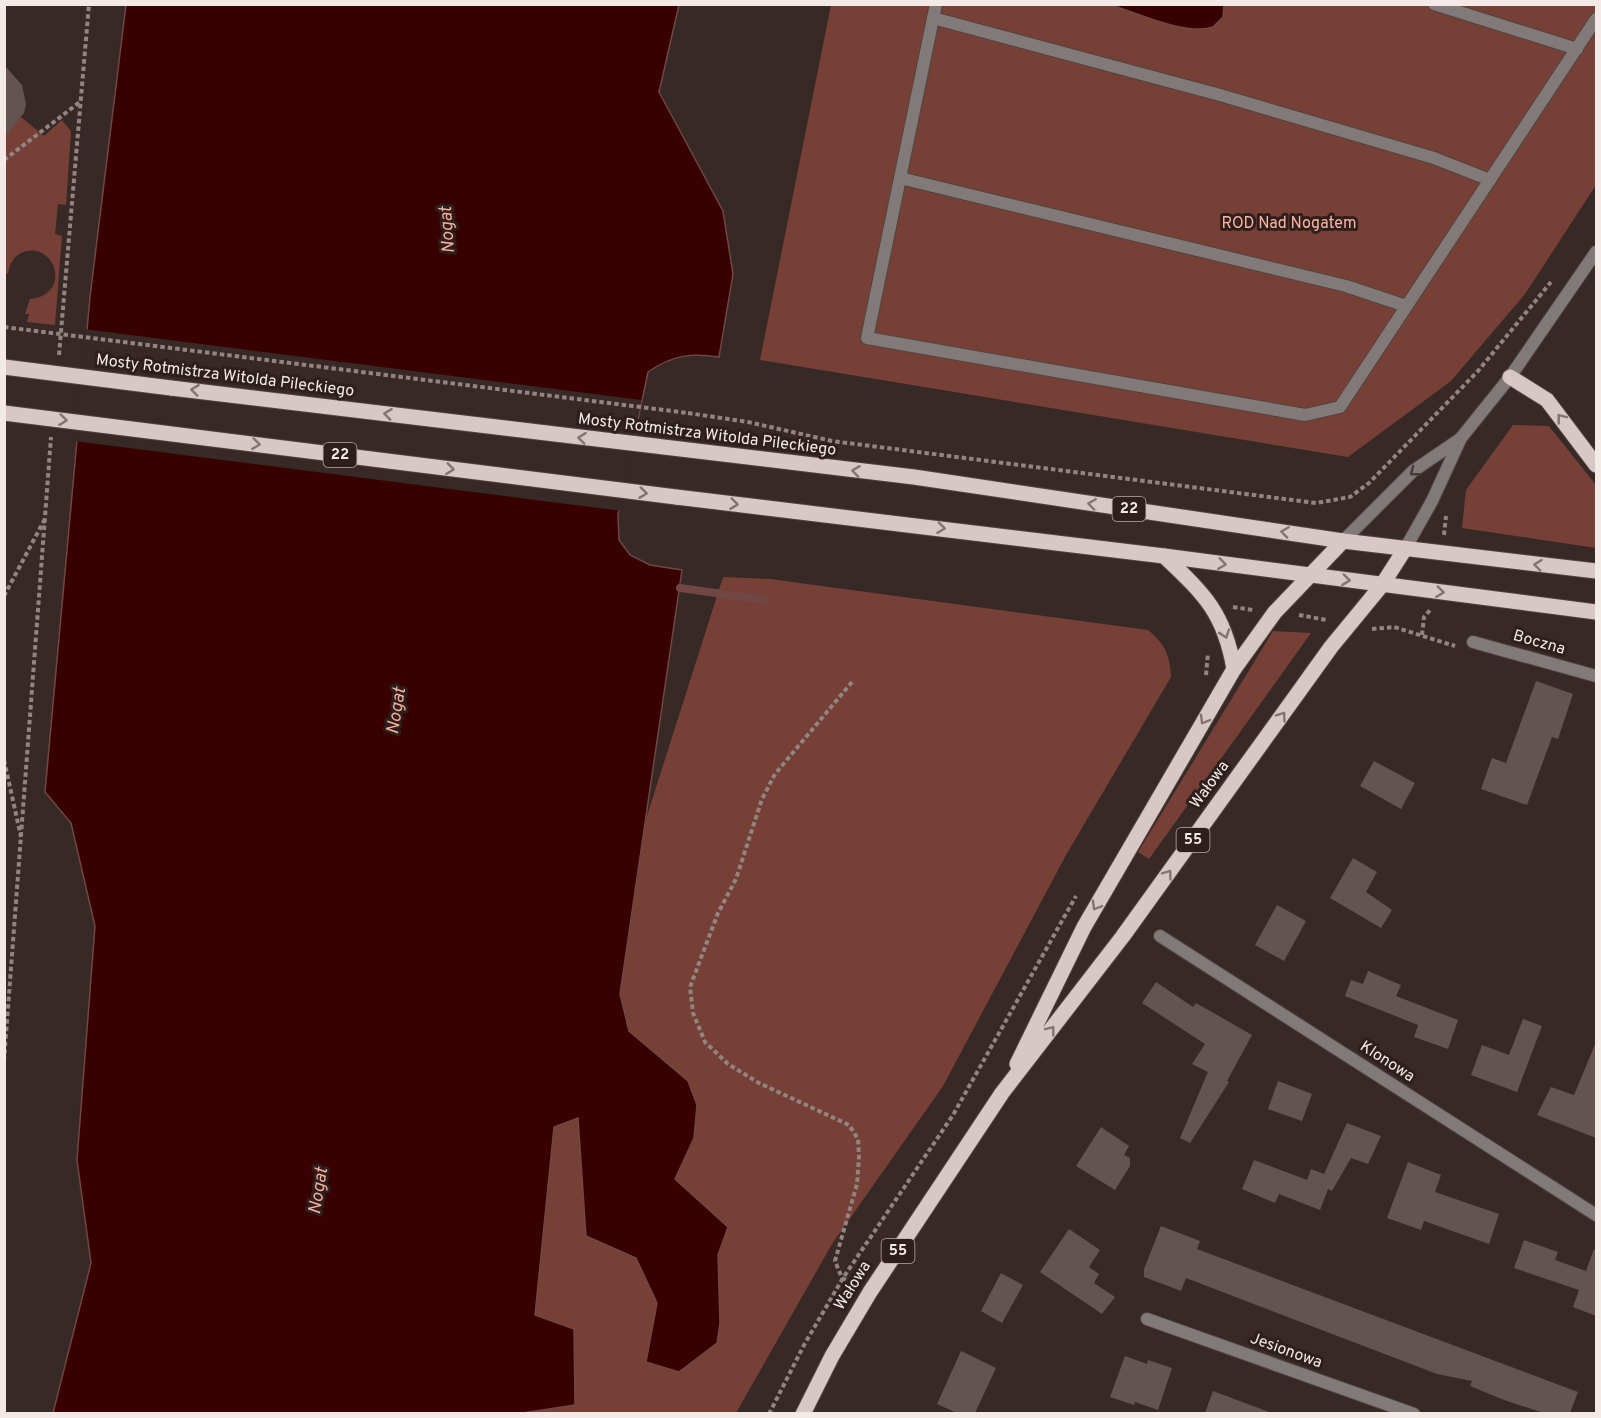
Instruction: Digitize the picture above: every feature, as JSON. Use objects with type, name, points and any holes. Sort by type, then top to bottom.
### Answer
[{"type":"main road","name":"Mosty Rotmistrza Witolda Pileckiego","points":[[4,367],[914,477],[1405,549]]},
{"type":"main road","points":[[1510,377],[1547,400],[1596,465]]},
{"type":"main road","name":"22","points":[[4,413],[1164,556],[1596,612]]},
{"type":"main road","name":"Wałowa","points":[[1002,1093],[1084,927],[1234,669],[1275,612],[1343,541]]},
{"type":"main road","name":"22","points":[[1405,549],[1596,571]]},
{"type":"main road","name":"55","points":[[1382,585],[1405,549]]},
{"type":"main road","points":[[1164,556],[1204,594],[1215,611],[1230,649],[1234,669]]},
{"type":"main road","name":"Wałowa","points":[[803,1413],[832,1356],[870,1292],[1002,1093],[1123,936],[1331,647],[1382,585]]},
{"type":"street","points":[[936,4],[867,338],[1305,415],[1340,407],[1596,19]]},
{"type":"street","points":[[1434,4],[1577,49]]},
{"type":"street","points":[[933,18],[1221,95],[1434,158],[1490,180]]},
{"type":"street","points":[[900,178],[1346,286],[1407,306]]},
{"type":"street","points":[[1405,549],[1432,501],[1461,438],[1510,377],[1596,252]]},
{"type":"street","points":[[1343,541],[1413,471],[1461,438]]},
{"type":"street","name":"Boczna","points":[[1473,642],[1596,676]]},
{"type":"street","name":"Klonowa","points":[[1160,936],[1596,1215]]},
{"type":"street","name":"Jesionowa","points":[[1147,1319],[1414,1413]]},
{"type":"path","points":[[58,361],[88,4]]},
{"type":"path","points":[[4,160],[80,102]]},
{"type":"path","points":[[4,327],[688,413],[748,422],[832,441],[1317,503],[1337,502],[1364,488],[1440,412],[1484,364],[1545,288],[1558,277]]},
{"type":"path","points":[[4,1061],[52,427]]},
{"type":"path","points":[[4,596],[47,514]]},
{"type":"path","points":[[852,682],[775,774],[762,799],[736,879],[718,913],[690,987],[693,1013],[705,1042],[728,1064],[759,1083],[849,1125],[858,1139],[857,1184],[835,1261],[842,1278],[870,1292]]},
{"type":"path","points":[[4,760],[22,844]]},
{"type":"green space","name":"ROD Nad Nogatem","points":[[831,5],[1596,5],[1596,185],[1525,294],[1451,381],[1348,457],[760,360]]},
{"type":"green space","points":[[21,117],[44,136],[62,120],[71,131],[66,205],[58,204],[55,234],[62,236],[55,325],[27,322],[29,314],[25,314],[30,299],[44,295],[52,287],[55,278],[54,268],[49,259],[41,253],[31,251],[19,254],[11,263],[8,274],[5,273],[5,127]]},
{"type":"green space","points":[[1513,425],[1549,426],[1596,485],[1596,548],[1462,528],[1466,490]]},
{"type":"green space","points":[[723,577],[770,579],[1148,630],[1166,650],[1171,677],[1066,855],[943,1086],[832,1244],[736,1413],[516,1414],[575,1405],[535,1315],[554,1126],[578,1118],[586,1236],[636,1258],[657,1303],[647,1362],[720,1323],[718,1255],[728,1227],[675,1179],[694,1138],[688,1081],[629,1031],[620,994],[646,819]]},
{"type":"green space","points":[[1273,631],[1311,633],[1149,859],[1138,852]]},
{"type":"water","name":"Nogat","points":[[126,5],[679,5],[659,92],[723,211],[733,274],[719,357],[699,355],[682,357],[665,362],[648,372],[618,514],[619,540],[630,555],[650,565],[682,570],[620,994],[629,1031],[688,1081],[697,1105],[694,1138],[675,1179],[728,1227],[718,1255],[720,1323],[717,1343],[679,1372],[646,1362],[657,1303],[636,1258],[586,1236],[578,1118],[554,1127],[535,1315],[574,1329],[575,1405],[516,1414],[53,1413],[91,1263],[77,1160],[95,926],[71,823],[45,792],[90,297]]},
{"type":"water","points":[[1111,5],[1224,5],[1223,17],[1213,27],[1202,29],[1176,26]]},
{"type":"pier","points":[[84,329],[641,400],[622,511],[74,441]]},
{"type":"building","points":[[4,65],[22,85],[26,104],[24,113],[4,138]]},
{"type":"building","points":[[1536,681],[1573,694],[1558,739],[1552,737],[1527,805],[1481,789],[1492,758],[1506,763]]},
{"type":"building","points":[[1374,761],[1415,783],[1401,809],[1360,786]]},
{"type":"building","points":[[1353,858],[1377,872],[1366,892],[1392,910],[1381,928],[1330,898]]},
{"type":"building","points":[[1277,905],[1306,921],[1284,961],[1255,945]]},
{"type":"building","points":[[1368,971],[1401,985],[1396,996],[1458,1020],[1448,1049],[1414,1037],[1418,1025],[1345,996],[1351,980],[1363,984]]},
{"type":"building","points":[[1156,982],[1193,1007],[1196,1003],[1252,1035],[1227,1081],[1229,1082],[1190,1143],[1180,1138],[1208,1072],[1192,1064],[1205,1044],[1142,1003]]},
{"type":"building","points":[[1523,1019],[1542,1026],[1517,1092],[1471,1075],[1482,1045],[1509,1055]]},
{"type":"building","points":[[1596,1042],[1596,1138],[1537,1115],[1551,1087],[1574,1095]]},
{"type":"building","points":[[1278,1081],[1312,1094],[1302,1121],[1268,1109]]},
{"type":"building","points":[[1347,1123],[1381,1136],[1368,1164],[1351,1158],[1332,1191],[1328,1189],[1320,1210],[1279,1194],[1275,1203],[1242,1189],[1254,1160],[1307,1180],[1311,1169],[1324,1174]]},
{"type":"building","points":[[1101,1127],[1129,1146],[1124,1155],[1130,1158],[1130,1166],[1115,1190],[1076,1166]]},
{"type":"building","points":[[1408,1162],[1441,1175],[1435,1192],[1499,1214],[1489,1244],[1424,1221],[1421,1230],[1387,1218]]},
{"type":"building","points":[[1161,1226],[1200,1241],[1197,1249],[1578,1392],[1570,1413],[1544,1413],[1504,1400],[1470,1386],[1472,1381],[1437,1374],[1186,1278],[1181,1291],[1144,1277],[1144,1269]]},
{"type":"building","points":[[1069,1229],[1100,1250],[1089,1267],[1099,1274],[1094,1283],[1115,1297],[1102,1314],[1040,1272]]},
{"type":"building","points":[[1524,1240],[1558,1252],[1555,1260],[1586,1271],[1594,1249],[1596,1249],[1596,1316],[1573,1307],[1579,1290],[1514,1268]]},
{"type":"building","points":[[1001,1273],[1023,1285],[1002,1323],[981,1311]]},
{"type":"building","points":[[961,1351],[996,1368],[975,1413],[957,1413],[937,1404]]},
{"type":"building","points":[[1125,1356],[1147,1364],[1148,1360],[1172,1368],[1158,1410],[1110,1397]]},
{"type":"building","points":[[1213,1391],[1269,1412],[1205,1413]]},
{"type":"waterway","points":[[680,588],[766,600]]}]
